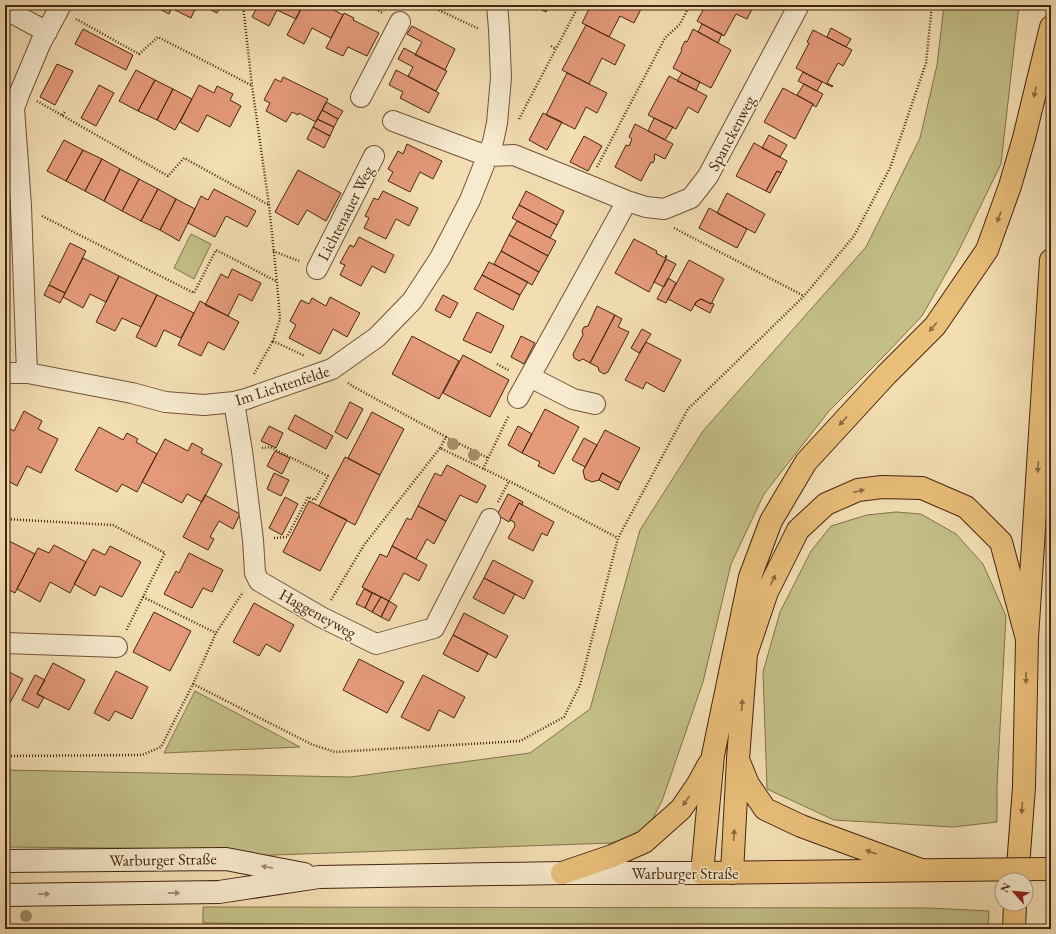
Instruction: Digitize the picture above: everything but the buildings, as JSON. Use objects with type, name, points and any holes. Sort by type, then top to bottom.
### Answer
[{"type":"main road","points":[[702,873],[713,756],[750,577],[771,521],[806,462],[886,375],[935,326],[987,250],[1014,173],[1051,27]]},
{"type":"main road","points":[[1018,872],[1024,787],[1027,639],[1051,260]]},
{"type":"main road","points":[[732,874],[738,759],[746,654],[767,592],[798,530],[826,504],[858,490],[882,487],[922,488],[966,507],[1001,542],[1027,639]]},
{"type":"main road","points":[[562,874],[612,856],[644,842],[681,809],[698,784],[713,756]]},
{"type":"main road","points":[[738,759],[748,784],[765,809],[801,826],[921,870]]},
{"type":"main road","name":"Warburger Straße","points":[[5,861],[226,859],[319,877]]},
{"type":"main road","name":"Warburger Straße","points":[[5,895],[219,892],[319,877],[562,874],[732,874],[1051,869]]},
{"type":"main road","points":[[1014,929],[1015,912]]},
{"type":"street","name":"Im Lichtenfelde","points":[[5,374],[27,373],[132,393],[165,402],[204,405],[240,401],[332,369],[378,337],[412,301],[444,252],[470,200],[493,142],[497,123],[501,78],[499,29],[496,5]]},
{"type":"street","name":"Spanckenweg","points":[[664,209],[690,198],[708,176],[799,5]]},
{"type":"street","points":[[27,373],[14,108],[59,7]]},
{"type":"street","points":[[5,9],[47,32]]},
{"type":"street","points":[[361,97],[400,22]]},
{"type":"street","points":[[393,121],[487,156],[514,155],[627,201],[646,207],[664,209]]},
{"type":"street","name":"Lichtenauer Weg","points":[[317,269],[374,156]]},
{"type":"street","points":[[518,398],[627,201]]},
{"type":"street","points":[[530,377],[573,399],[595,404]]},
{"type":"street","points":[[240,401],[242,451],[255,573]]},
{"type":"street","name":"Haggeneyweg","points":[[255,573],[259,580],[321,617],[376,644],[434,628],[490,519]]},
{"type":"street","points":[[5,642],[117,647]]},
{"type":"path","points":[[240,401],[273,341],[280,320],[269,205],[252,86],[243,5]]},
{"type":"path","points":[[428,5],[482,30],[499,29]]},
{"type":"path","points":[[497,123],[517,122],[579,5]]},
{"type":"path","points":[[588,185],[665,38],[680,24],[690,5]]},
{"type":"path","points":[[193,684],[311,744],[335,752],[520,740],[564,717],[580,685],[618,538],[688,409],[804,296],[854,236],[890,168],[926,64],[932,5]]},
{"type":"path","points":[[59,7],[139,54],[158,38],[252,86]]},
{"type":"path","points":[[551,46],[556,49]]},
{"type":"path","points":[[20,92],[168,176],[184,158],[269,205]]},
{"type":"path","points":[[62,115],[66,111]]},
{"type":"path","points":[[20,206],[194,293],[216,250],[277,282]]},
{"type":"path","points":[[664,209],[670,226],[804,296]]},
{"type":"path","points":[[273,251],[317,269]]},
{"type":"path","points":[[273,341],[332,369],[354,387],[488,458]]},
{"type":"path","points":[[483,469],[518,398]]},
{"type":"path","points":[[321,617],[364,545],[440,448],[446,437]]},
{"type":"path","points":[[242,451],[270,447],[328,476],[315,500],[308,497],[287,537],[252,540]]},
{"type":"path","points":[[440,448],[509,481],[618,538]]},
{"type":"path","points":[[5,519],[113,525],[165,553],[144,597],[117,647]]},
{"type":"path","points":[[5,756],[142,756],[161,748],[193,684],[216,633],[255,573]]},
{"type":"path","points":[[144,597],[216,633]]},
{"type":"shaded area","points":[[944,5],[1019,5],[1001,164],[957,254],[922,316],[829,411],[764,494],[731,564],[703,682],[662,801],[645,834],[611,843],[246,856],[226,849],[5,847],[5,770],[351,777],[530,753],[590,709],[640,530],[703,431],[866,247],[920,138],[937,65]]},
{"type":"shaded area","points":[[191,234],[211,244],[194,279],[174,268]]},
{"type":"shaded area","points":[[896,512],[921,514],[956,534],[983,564],[1006,616],[997,785],[997,822],[953,827],[834,820],[767,789],[763,672],[780,612],[811,551],[831,526],[867,515]]},
{"type":"shaded area","points":[[195,691],[300,747],[164,753]]},
{"type":"shaded area","points":[[203,907],[929,908],[989,911],[988,929],[698,929],[203,923]]}]
